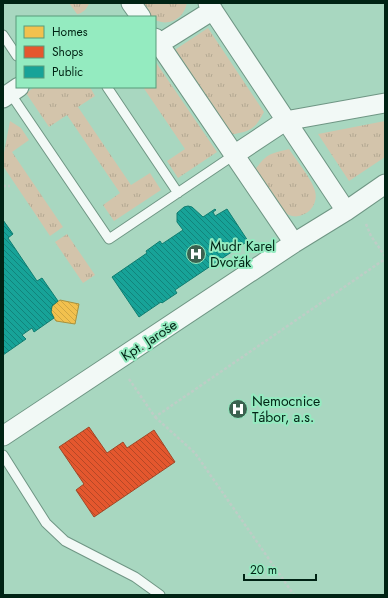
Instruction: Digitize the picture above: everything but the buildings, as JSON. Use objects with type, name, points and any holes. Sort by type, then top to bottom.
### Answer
[{"type":"street","points":[[294,243],[157,41],[210,6],[285,121],[352,207]]},
{"type":"street","points":[[234,155],[285,121],[385,103]]},
{"type":"street","name":"Kpt. Jaroše","points":[[3,436],[385,184]]},
{"type":"lane","points":[[3,35],[16,54]]},
{"type":"lane","points":[[108,88],[178,193]]},
{"type":"lane","points":[[11,92],[109,239],[234,155]]},
{"type":"lane","points":[[3,455],[46,523],[65,541],[135,577],[160,595]]},
{"type":"path","points":[[3,186],[10,186]]},
{"type":"path","points":[[155,417],[385,258],[352,207]]},
{"type":"path","points":[[117,361],[155,417],[195,453],[294,595]]},
{"type":"green space","points":[[69,3],[89,3],[81,13],[77,14]]},
{"type":"green space","points":[[141,3],[187,3],[180,17],[171,22],[161,22],[156,20],[156,16],[150,16]]},
{"type":"green space","points":[[208,28],[264,112],[254,127],[247,131],[230,135],[173,51]]},
{"type":"green space","points":[[156,62],[217,152],[178,178],[167,161],[185,149],[144,88],[156,88]]},
{"type":"green space","points":[[34,88],[91,88],[95,96],[78,107],[131,185],[150,173],[161,190],[114,221],[103,205],[120,193],[67,115],[49,127],[26,93]]},
{"type":"green space","points":[[10,121],[21,128],[29,140],[12,152],[63,227],[50,236],[3,166],[3,158]]},
{"type":"green space","points":[[385,121],[385,157],[349,181],[318,134]]},
{"type":"green space","points":[[289,149],[311,181],[316,195],[315,202],[311,209],[306,214],[299,216],[290,215],[282,211],[254,171],[268,156],[276,152]]},
{"type":"green space","points":[[67,234],[95,275],[83,283],[55,242]]},
{"type":"place","name":"Mudr Karel Dvořák","points":[[196,254]]},
{"type":"place","name":"Nemocnice Tábor, a.s.","points":[[238,409]]}]
